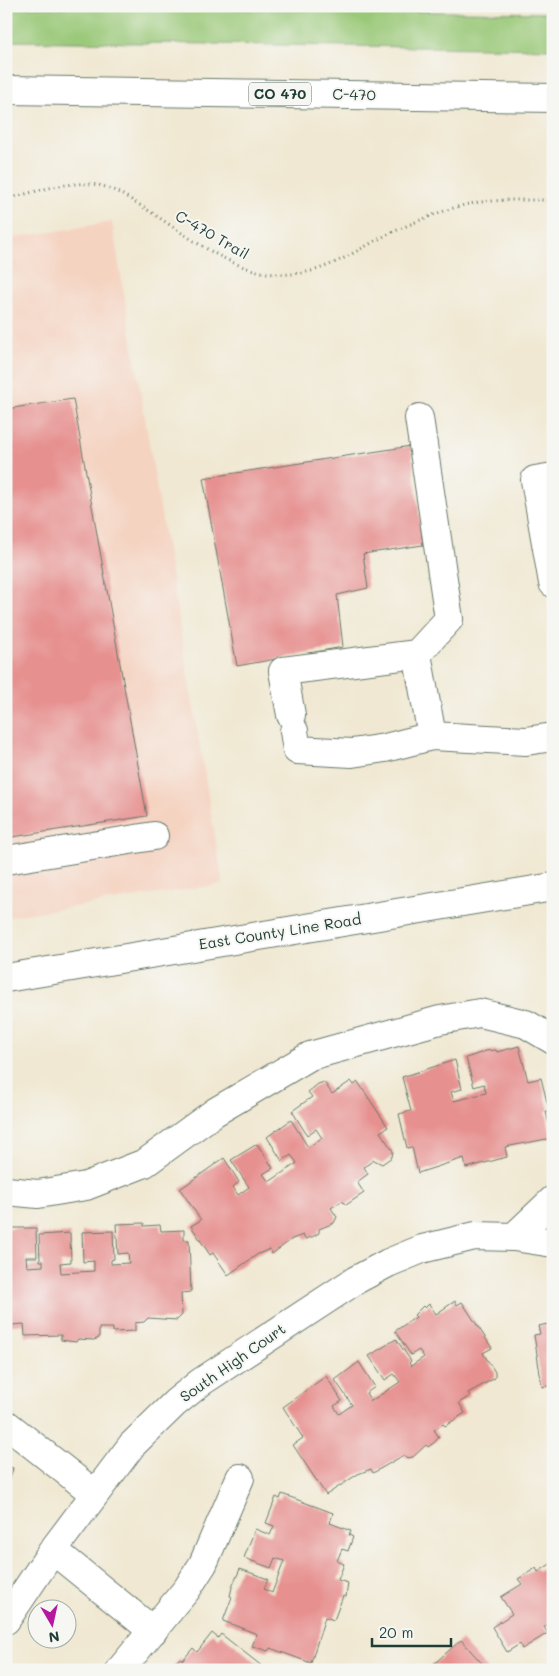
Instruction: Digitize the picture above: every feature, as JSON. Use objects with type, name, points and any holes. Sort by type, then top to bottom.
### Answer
[{"type":"main road","name":"C-470","points":[[6,90],[553,98]]},
{"type":"main road","points":[[419,418],[449,618],[417,654],[283,671],[297,750],[352,753],[385,748],[432,736],[526,741],[553,737]]},
{"type":"main road","points":[[553,477],[535,480],[553,583]]},
{"type":"main road","points":[[417,654],[432,736]]},
{"type":"main road","points":[[6,860],[154,836]]},
{"type":"main road","name":"East County Line Road","points":[[6,978],[553,887]]},
{"type":"main road","points":[[6,1191],[38,1194],[86,1186],[145,1163],[215,1112],[310,1056],[440,1020],[480,1013],[526,1024],[553,1040]]},
{"type":"main road","points":[[514,1237],[553,1200]]},
{"type":"main road","name":"South High Court","points":[[6,1620],[53,1550],[132,1446],[175,1403],[201,1382],[356,1280],[388,1263],[422,1249],[475,1236],[514,1237],[553,1243]]},
{"type":"main road","points":[[6,1424],[95,1494]]},
{"type":"main road","points":[[120,1670],[187,1589],[203,1564],[240,1478]]},
{"type":"main road","points":[[53,1550],[153,1631]]},
{"type":"path","name":"C-470 Trail","points":[[6,198],[78,184],[102,186],[128,198],[226,258],[255,271],[275,274],[302,274],[324,268],[395,231],[471,204],[501,200],[553,200]]},
{"type":"shaded area","points":[[112,222],[223,884],[6,917],[6,239]]},
{"type":"green space","points":[[6,7],[553,13],[553,49],[6,41]]},
{"type":"building","points":[[73,399],[147,816],[6,838],[6,409]]},
{"type":"building","points":[[411,446],[423,545],[363,554],[368,588],[337,595],[343,647],[237,666],[203,478]]},
{"type":"building","points":[[519,1046],[528,1081],[541,1078],[549,1110],[546,1111],[552,1138],[505,1147],[507,1157],[466,1168],[464,1158],[418,1173],[412,1147],[407,1148],[399,1114],[411,1111],[402,1077],[455,1060],[462,1089],[451,1092],[454,1101],[486,1093],[484,1084],[474,1087],[466,1058],[486,1051],[496,1050],[497,1052]]},
{"type":"building","points":[[351,1081],[354,1085],[358,1082],[388,1127],[380,1132],[393,1151],[392,1157],[382,1164],[374,1160],[364,1167],[368,1174],[357,1182],[364,1193],[346,1205],[342,1201],[331,1208],[337,1217],[334,1223],[319,1229],[319,1233],[312,1237],[305,1239],[303,1235],[292,1239],[272,1254],[270,1249],[258,1254],[228,1275],[213,1253],[210,1255],[191,1226],[201,1220],[180,1189],[224,1158],[239,1182],[233,1187],[238,1195],[249,1187],[231,1160],[257,1144],[273,1168],[263,1174],[269,1182],[297,1163],[291,1155],[282,1161],[267,1137],[291,1120],[308,1147],[322,1138],[316,1129],[307,1135],[292,1111],[312,1097],[308,1092],[318,1084],[324,1082],[332,1094]]},
{"type":"building","points":[[144,1223],[144,1226],[160,1225],[161,1231],[184,1230],[184,1240],[189,1240],[191,1292],[181,1293],[182,1315],[177,1320],[148,1318],[144,1322],[135,1323],[135,1331],[113,1332],[113,1328],[99,1328],[99,1338],[94,1340],[78,1339],[76,1342],[61,1340],[61,1335],[25,1336],[24,1324],[12,1325],[11,1328],[6,1328],[7,1228],[36,1228],[37,1257],[26,1257],[27,1267],[43,1266],[43,1261],[40,1261],[39,1235],[70,1233],[71,1262],[60,1263],[61,1273],[94,1271],[94,1261],[83,1262],[82,1232],[113,1231],[114,1259],[111,1260],[111,1264],[129,1263],[128,1253],[118,1254],[116,1224]]},
{"type":"building","points":[[455,1301],[457,1305],[462,1302],[492,1348],[483,1353],[495,1372],[495,1378],[468,1393],[470,1396],[459,1403],[465,1413],[445,1426],[443,1424],[434,1430],[439,1437],[428,1447],[426,1445],[413,1457],[407,1458],[404,1455],[373,1473],[371,1469],[358,1474],[326,1495],[293,1445],[303,1438],[283,1407],[326,1376],[342,1401],[334,1406],[339,1414],[352,1405],[335,1380],[359,1362],[375,1387],[366,1393],[371,1401],[400,1382],[394,1374],[385,1380],[369,1356],[396,1339],[411,1361],[409,1363],[411,1366],[424,1357],[419,1350],[411,1355],[395,1331],[416,1317],[414,1315],[423,1306],[425,1308],[429,1304],[436,1314]]},
{"type":"building","points":[[553,1323],[553,1385],[542,1387],[534,1335],[540,1334],[538,1326]]},
{"type":"building","points":[[6,1466],[13,1468],[7,1490],[6,1490]]},
{"type":"building","points":[[282,1494],[333,1513],[330,1523],[351,1531],[349,1535],[353,1537],[348,1551],[342,1549],[337,1561],[344,1564],[338,1580],[348,1583],[346,1597],[343,1596],[334,1620],[325,1617],[311,1663],[270,1648],[268,1651],[252,1646],[257,1634],[223,1621],[232,1597],[230,1596],[232,1587],[240,1569],[268,1579],[264,1589],[272,1593],[284,1561],[275,1558],[271,1568],[244,1558],[255,1529],[270,1535],[274,1526],[266,1523],[276,1497],[280,1499]]},
{"type":"building","points":[[552,1563],[553,1622],[544,1627],[548,1633],[522,1649],[520,1644],[507,1652],[492,1627],[512,1614],[501,1597],[522,1584],[518,1579],[536,1568],[538,1572]]},
{"type":"building","points":[[212,1633],[218,1638],[221,1634],[263,1667],[261,1670],[170,1670],[180,1658],[183,1660],[193,1648],[197,1652]]},
{"type":"building","points":[[461,1640],[488,1670],[430,1670],[429,1668]]}]
